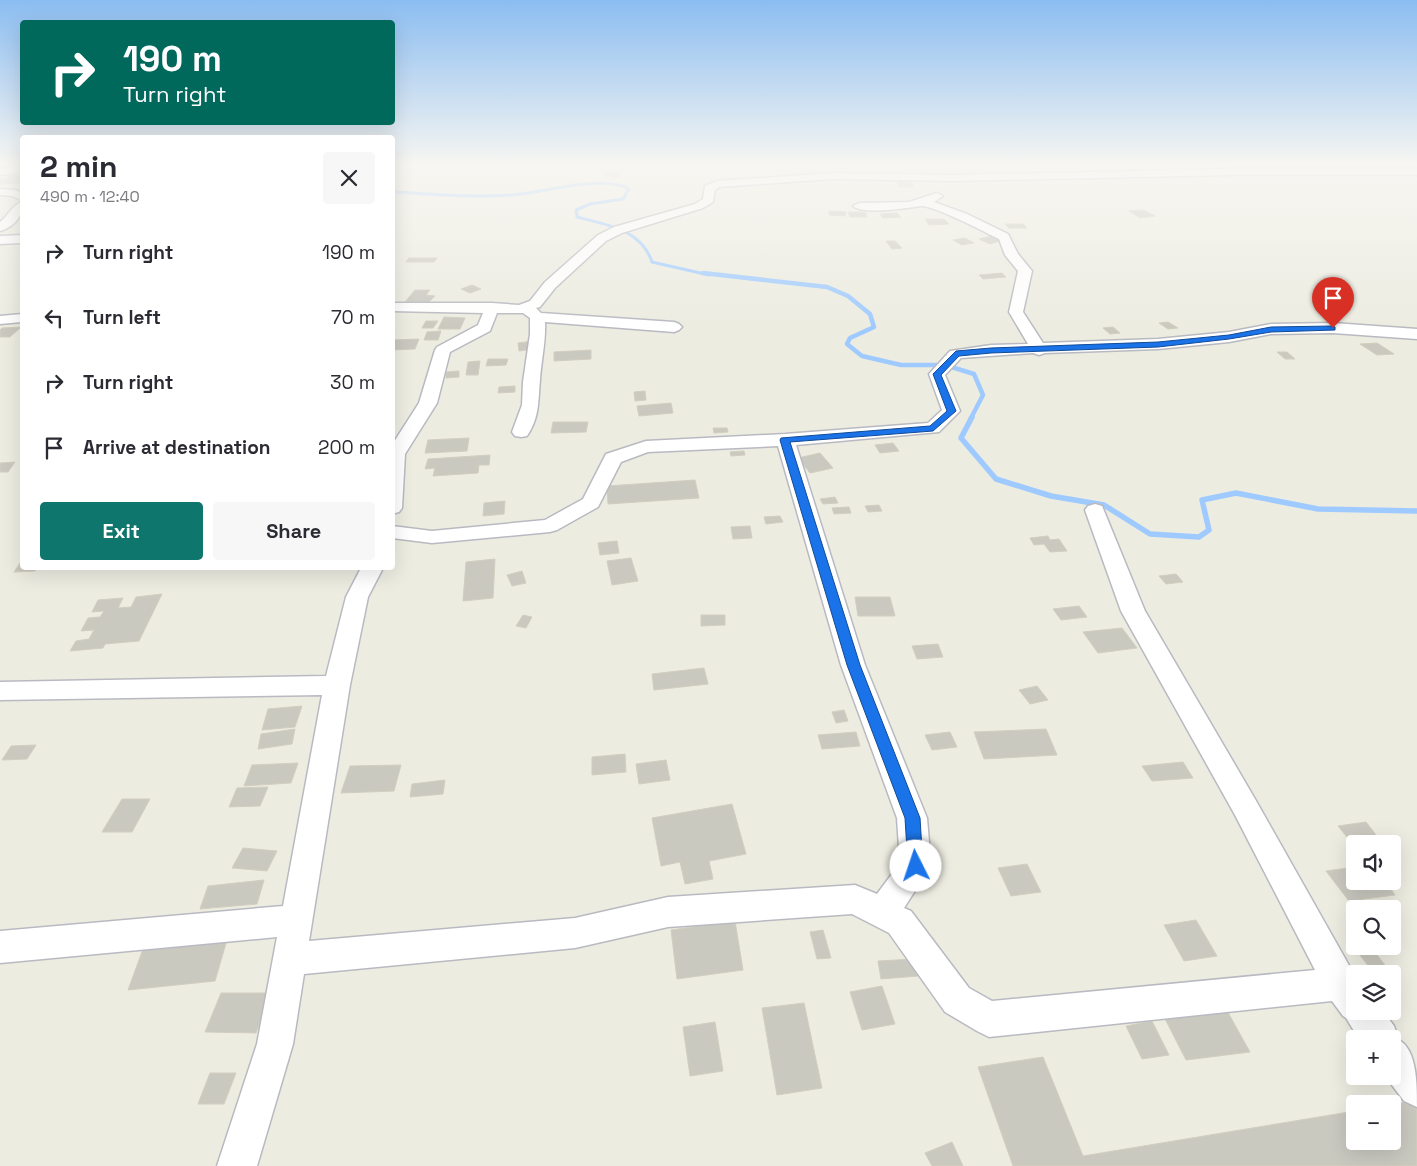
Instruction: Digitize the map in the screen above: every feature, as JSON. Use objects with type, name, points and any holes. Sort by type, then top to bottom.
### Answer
[{"type":"street","points":[[0,227],[12,218]]},
{"type":"street","points":[[521,432],[531,404],[530,382],[538,334],[531,312],[535,304],[550,285],[602,238],[618,230],[657,218]]},
{"type":"street","points":[[965,218],[1004,236],[1012,254],[1025,271],[1016,312],[1039,350]]},
{"type":"street","points":[[0,240],[20,239]]},
{"type":"street","points":[[395,307],[520,309],[531,312],[674,328]]},
{"type":"street","points":[[395,468],[396,454],[428,403],[443,350],[485,328],[492,308]]},
{"type":"street","points":[[0,320],[20,318]]},
{"type":"street","points":[[395,532],[432,537],[550,526],[591,503],[613,458],[646,447],[785,440],[933,428],[951,411],[937,374],[956,354],[991,350],[1039,350],[1158,344],[1229,337],[1271,329],[1333,328],[1417,334]]},
{"type":"street","points":[[785,440],[853,665],[912,818],[916,866],[882,913]]},
{"type":"street","points":[[1095,510],[1133,611],[1245,807],[1346,990]]},
{"type":"street","points":[[237,1166],[276,1044],[337,685],[357,597],[371,570]]},
{"type":"street","points":[[0,691],[337,685]]},
{"type":"street","points":[[290,959],[574,933],[668,912],[855,899],[900,922],[957,1000],[989,1018],[1346,994]]},
{"type":"street","points":[[0,947],[297,920]]},
{"type":"street","points":[[1401,1067],[1417,1088]]},
{"type":"building","points":[[925,219],[944,219],[949,224],[929,225]]},
{"type":"building","points":[[1005,224],[1023,224],[1027,228],[1009,228]]},
{"type":"building","points":[[992,236],[1003,240],[990,244],[979,239]]},
{"type":"building","points":[[965,238],[974,243],[962,245],[953,240]]},
{"type":"building","points":[[886,241],[895,241],[902,248],[892,249]]},
{"type":"building","points":[[409,258],[437,258],[434,262],[406,262]]},
{"type":"building","points":[[1002,273],[1006,277],[983,279],[979,275]]},
{"type":"building","points":[[472,285],[481,289],[470,293],[461,289]]},
{"type":"building","points":[[415,290],[430,290],[426,295],[435,296],[429,302],[405,302]]},
{"type":"building","points":[[444,317],[465,318],[460,329],[438,329]]},
{"type":"building","points":[[426,321],[438,321],[433,328],[422,328]]},
{"type":"building","points":[[1168,322],[1178,328],[1168,329],[1159,323]]},
{"type":"building","points":[[20,327],[10,337],[0,337],[0,330],[2,328]]},
{"type":"building","points":[[1113,327],[1120,333],[1110,334],[1103,328]]},
{"type":"building","points":[[441,331],[438,340],[424,340],[427,332]]},
{"type":"building","points":[[419,339],[415,349],[395,350],[395,340]]},
{"type":"building","points":[[533,341],[534,349],[519,351],[518,343]]},
{"type":"building","points":[[1377,343],[1394,354],[1377,355],[1360,344]]},
{"type":"building","points":[[591,350],[591,359],[554,361],[554,352]]},
{"type":"building","points":[[1277,352],[1287,352],[1295,359],[1285,359]]},
{"type":"building","points":[[488,359],[508,359],[506,365],[486,366]]},
{"type":"building","points":[[480,361],[478,375],[466,375],[468,362]]},
{"type":"building","points":[[459,371],[459,377],[446,378],[446,372]]},
{"type":"building","points":[[515,386],[515,392],[498,393],[499,387]]},
{"type":"building","points":[[645,391],[646,400],[635,401],[634,392]]},
{"type":"building","points":[[671,403],[673,413],[639,416],[637,406]]},
{"type":"building","points":[[553,422],[588,422],[586,432],[551,433]]},
{"type":"building","points":[[713,428],[727,428],[728,432],[714,433]]},
{"type":"building","points":[[469,438],[467,451],[425,453],[428,440]]},
{"type":"building","points":[[893,443],[899,451],[880,453],[875,445]]},
{"type":"building","points":[[744,451],[745,455],[731,456],[730,452]]},
{"type":"building","points":[[820,453],[833,468],[810,473],[798,458]]},
{"type":"building","points":[[490,455],[489,465],[479,465],[478,473],[433,476],[435,468],[425,469],[428,459]]},
{"type":"building","points":[[15,462],[8,472],[0,472],[0,463]]},
{"type":"building","points":[[695,480],[699,498],[608,504],[607,486]]},
{"type":"building","points":[[835,497],[838,503],[823,504],[820,499]]},
{"type":"building","points":[[505,501],[504,514],[483,516],[484,503]]},
{"type":"building","points":[[879,505],[882,511],[868,512],[865,506]]},
{"type":"building","points":[[849,507],[851,513],[834,514],[832,508]]},
{"type":"building","points":[[780,516],[783,522],[766,524],[764,517]]},
{"type":"building","points":[[750,526],[752,538],[733,539],[731,527]]},
{"type":"building","points":[[1048,536],[1050,540],[1059,539],[1067,551],[1050,552],[1044,544],[1034,545],[1030,538]]},
{"type":"building","points":[[617,541],[619,553],[600,555],[598,543]]},
{"type":"building","points":[[631,558],[638,581],[612,585],[607,561]]},
{"type":"building","points":[[495,559],[493,598],[463,601],[466,562]]},
{"type":"building","points":[[20,563],[20,570],[36,570],[35,571],[14,572]]},
{"type":"building","points":[[522,571],[526,583],[512,586],[507,575]]},
{"type":"building","points":[[1176,574],[1183,582],[1166,584],[1159,576]]},
{"type":"building","points":[[162,594],[139,641],[105,644],[103,648],[70,651],[76,641],[89,639],[94,630],[81,631],[88,618],[100,617],[104,611],[92,612],[98,600],[123,598],[118,608],[131,607],[136,597]]},
{"type":"building","points":[[855,597],[890,597],[895,616],[858,616]]},
{"type":"building","points":[[1079,606],[1087,617],[1061,620],[1053,609]]},
{"type":"building","points":[[523,615],[532,617],[526,628],[516,626]]},
{"type":"building","points":[[701,615],[725,615],[725,625],[701,626]]},
{"type":"building","points":[[1122,628],[1137,648],[1098,653],[1083,632]]},
{"type":"building","points":[[938,644],[943,657],[917,659],[912,646]]},
{"type":"building","points":[[704,668],[708,684],[654,690],[652,674]]},
{"type":"building","points":[[1037,686],[1048,700],[1030,704],[1019,690]]},
{"type":"building","points":[[302,706],[295,727],[262,730],[268,709]]},
{"type":"building","points":[[844,710],[848,721],[836,723],[832,712]]},
{"type":"building","points":[[295,729],[292,744],[258,749],[261,734]]},
{"type":"building","points":[[1046,729],[1057,755],[984,759],[974,732]]},
{"type":"building","points":[[856,732],[860,746],[822,749],[818,735]]},
{"type":"building","points":[[950,732],[957,747],[932,750],[925,735]]},
{"type":"building","points":[[36,745],[27,759],[2,760],[11,746]]},
{"type":"building","points":[[625,754],[626,772],[592,775],[592,757]]},
{"type":"building","points":[[666,760],[670,780],[639,784],[636,764]]},
{"type":"building","points":[[1183,762],[1193,778],[1152,781],[1142,766]]},
{"type":"building","points":[[298,763],[291,783],[244,786],[252,765]]},
{"type":"building","points":[[401,765],[394,791],[341,793],[350,766]]},
{"type":"building","points":[[445,780],[443,794],[410,797],[412,784]]},
{"type":"building","points":[[268,787],[260,806],[229,807],[237,788]]},
{"type":"building","points":[[122,799],[150,799],[132,832],[102,832]]},
{"type":"building","points":[[732,804],[746,854],[709,861],[713,879],[685,884],[680,862],[661,866],[652,818]]},
{"type":"building","points":[[1366,822],[1376,835],[1346,836],[1338,826]]},
{"type":"building","points":[[243,848],[277,851],[267,871],[232,868]]},
{"type":"building","points":[[1027,864],[1041,892],[1011,896],[998,868]]},
{"type":"building","points":[[1346,868],[1346,890],[1391,890],[1395,895],[1348,900],[1326,871]]},
{"type":"building","points":[[264,880],[257,904],[200,909],[208,886]]},
{"type":"building","points":[[1196,920],[1217,956],[1184,961],[1164,925]]},
{"type":"building","points":[[735,921],[743,970],[677,979],[671,930]]},
{"type":"building","points":[[823,930],[831,958],[817,959],[810,932]]},
{"type":"building","points":[[227,940],[215,981],[128,990],[143,949]]},
{"type":"building","points":[[1360,955],[1377,955],[1385,965],[1368,965]]},
{"type":"building","points":[[914,959],[918,976],[881,979],[878,961]]},
{"type":"building","points":[[882,986],[895,1024],[862,1030],[850,992]]},
{"type":"building","points":[[221,993],[271,993],[256,1033],[205,1032]]},
{"type":"building","points":[[804,1003],[822,1088],[777,1095],[762,1008]]},
{"type":"building","points":[[1225,1007],[1250,1052],[1186,1060],[1163,1015]]},
{"type":"building","points":[[1152,1021],[1169,1055],[1142,1059],[1126,1026]]},
{"type":"building","points":[[715,1022],[723,1071],[690,1076],[683,1027]]},
{"type":"building","points":[[1043,1057],[1083,1156],[1346,1112],[1346,1150],[1401,1150],[1401,1103],[1415,1101],[1417,1104],[1417,1166],[1013,1166],[978,1067]]},
{"type":"building","points":[[210,1073],[236,1073],[224,1104],[198,1104]]},
{"type":"building","points":[[952,1142],[963,1166],[932,1166],[925,1153]]},
{"type":"waterway","points":[[582,218],[611,226],[631,235],[640,242],[652,262],[709,275]]},
{"type":"waterway","points":[[703,273],[827,287],[848,296],[870,314],[874,327],[850,338],[847,344],[862,356],[901,365],[945,365],[974,374],[983,395],[971,418]]},
{"type":"waterway","points":[[972,417],[961,438],[996,479],[1051,496],[1104,505],[1150,534],[1199,537],[1209,530],[1202,500],[1236,493],[1318,509],[1417,511]]},
{"type":"route","points":[[916,866],[912,818],[853,665],[785,440],[933,428],[951,411],[937,374],[956,354],[991,350],[1039,350],[1158,344],[1229,337],[1271,329],[1333,328]]}]
